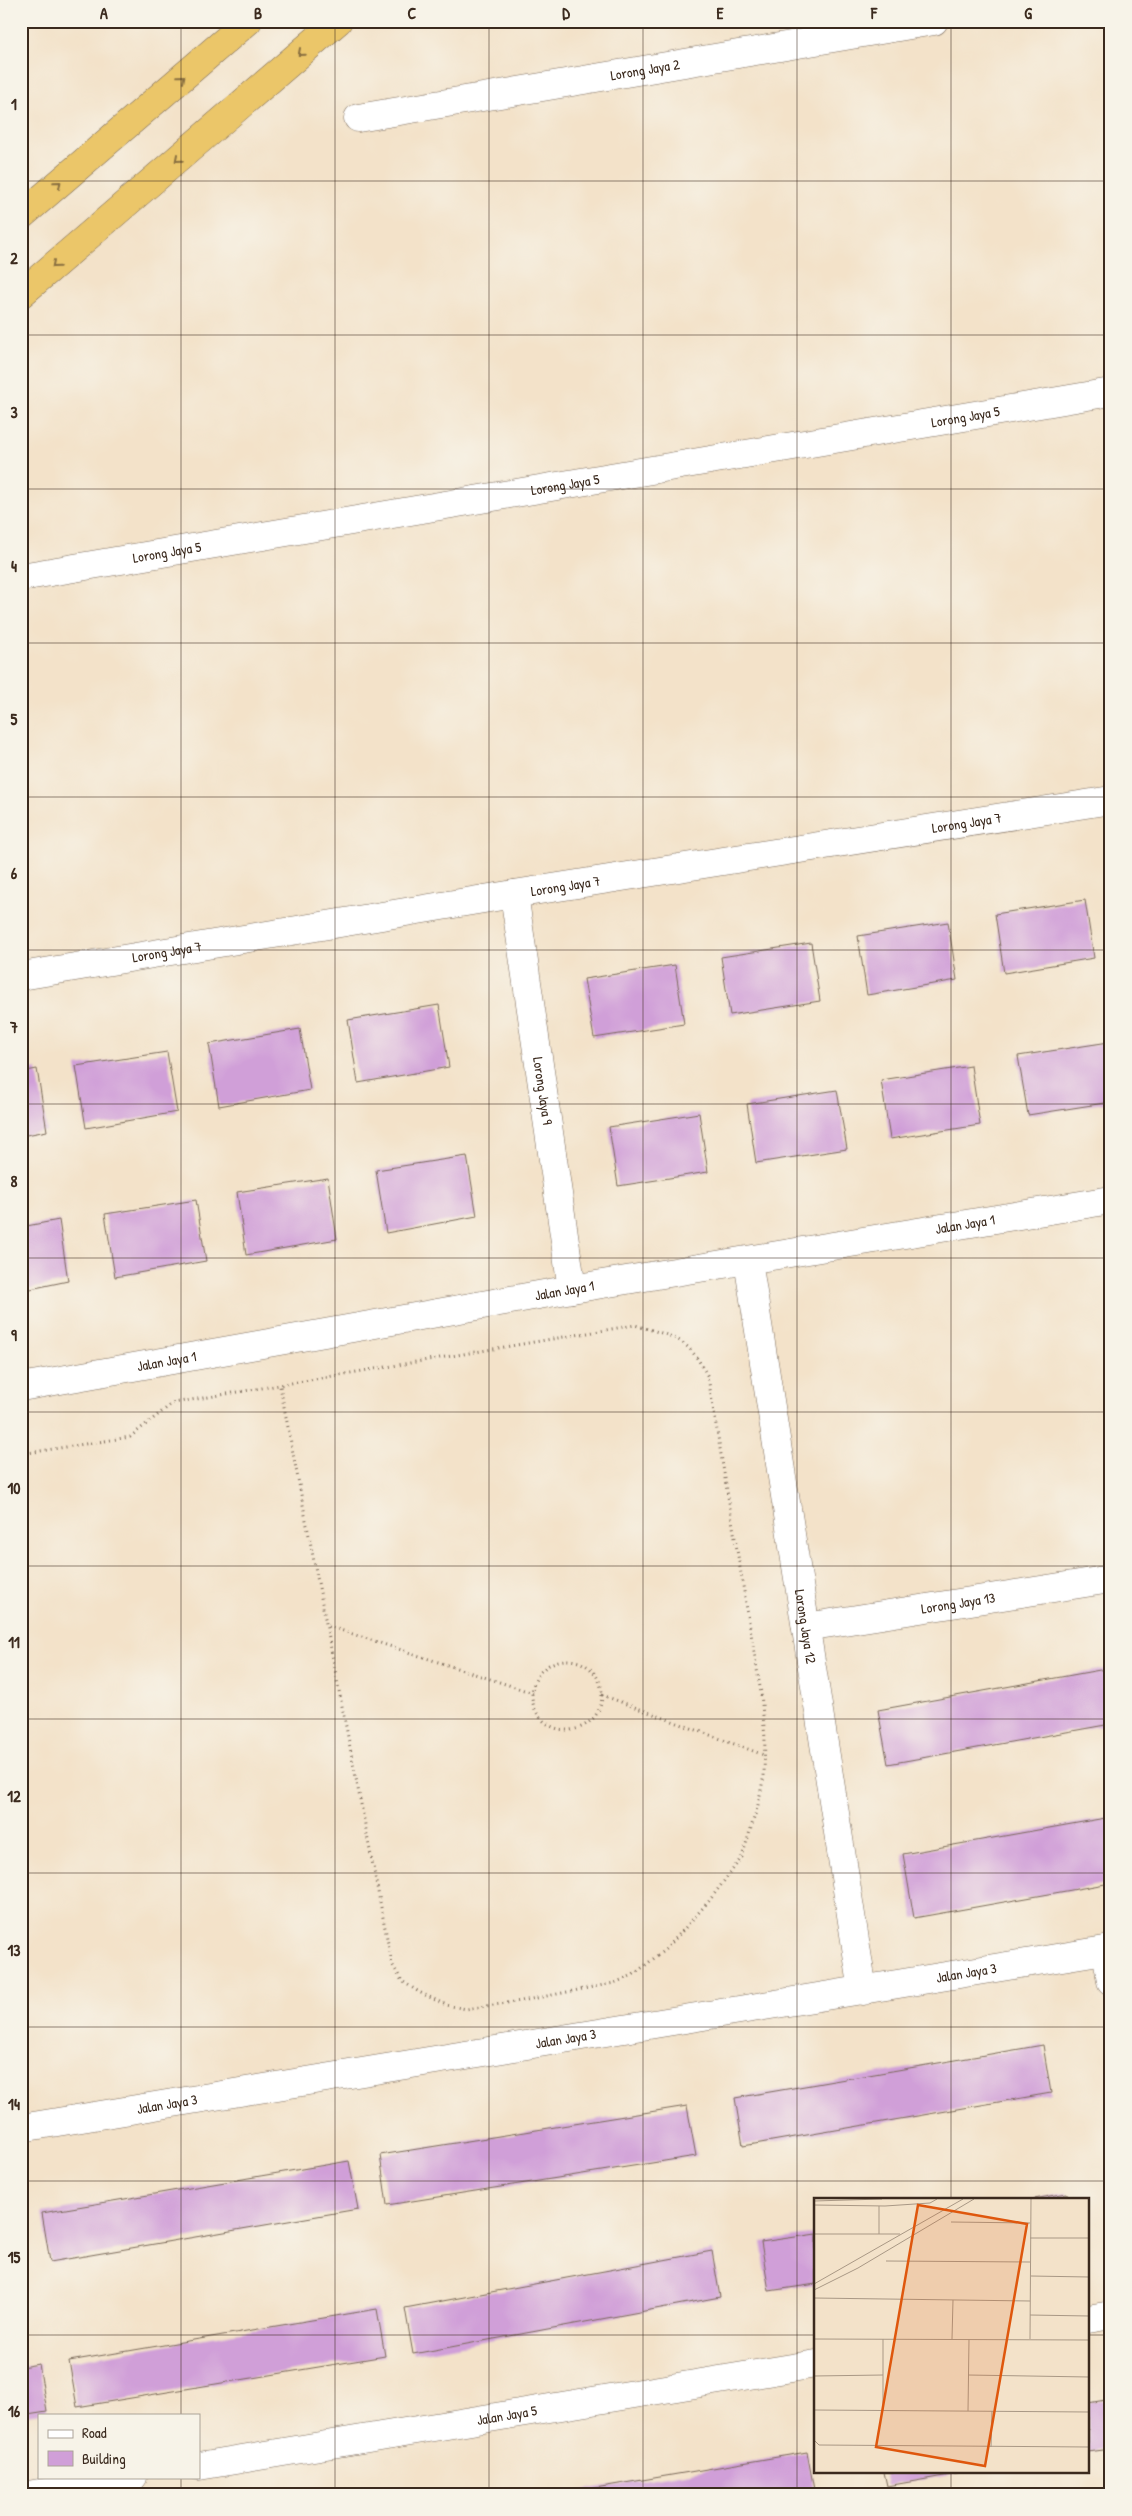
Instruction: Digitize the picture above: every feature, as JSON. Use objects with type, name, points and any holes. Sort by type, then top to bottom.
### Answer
[{"type":"highway","points":[[21,216],[248,21]]},
{"type":"highway","points":[[21,294],[338,21]]},
{"type":"street","name":"Lorong Jaya 2","points":[[358,118],[934,21]]},
{"type":"street","name":"Lorong Jaya 5","points":[[21,577],[1111,392]]},
{"type":"street","name":"Lorong Jaya 7","points":[[21,976],[514,894],[1111,800]]},
{"type":"street","name":"Lorong Jaya 9","points":[[514,894],[572,1289]]},
{"type":"street","name":"Jalan Jaya 1","points":[[21,1387],[572,1289],[1111,1200]]},
{"type":"street","name":"Lorong Jaya 12","points":[[748,1261],[863,1991]]},
{"type":"street","name":"Lorong Jaya 13","points":[[806,1628],[1111,1579]]},
{"type":"street","name":"Jalan Jaya 3","points":[[21,2128],[1108,1950]]},
{"type":"street","points":[[1108,1950],[1111,1981]]},
{"type":"street","points":[[1090,2319],[1111,2315]]},
{"type":"street","name":"Jalan Jaya 5","points":[[200,2466],[814,2364]]},
{"type":"street","points":[[28,2495],[127,2478]]},
{"type":"path","points":[[21,1454],[130,1437],[174,1403],[635,1325],[678,1338],[697,1355],[708,1377],[761,1693],[765,1738],[764,1755],[758,1805],[742,1858],[709,1901],[667,1948],[640,1970],[614,1983],[521,2001],[466,2008],[446,2005],[402,1981],[392,1964],[280,1386]]},
{"type":"path","points":[[328,1626],[533,1693]]},
{"type":"path","points":[[566,1660],[577,1661],[591,1669],[600,1684],[602,1695],[597,1712],[585,1724],[574,1729],[563,1729],[542,1719],[536,1709],[533,1693],[538,1677],[545,1668],[566,1660]]},
{"type":"path","points":[[602,1695],[764,1755]]},
{"type":"building","points":[[1085,900],[1094,958],[1004,973],[995,914]]},
{"type":"building","points":[[948,922],[957,980],[867,995],[858,936]]},
{"type":"building","points":[[811,943],[820,1001],[730,1015],[721,957]]},
{"type":"building","points":[[675,965],[684,1024],[594,1038],[584,979]]},
{"type":"building","points":[[439,1005],[449,1067],[358,1083],[348,1020]]},
{"type":"building","points":[[300,1029],[310,1090],[219,1106],[209,1044]]},
{"type":"building","points":[[1109,1042],[1111,1102],[1028,1115],[1018,1056]]},
{"type":"building","points":[[167,1052],[177,1112],[86,1128],[76,1066]]},
{"type":"building","points":[[971,1066],[980,1125],[890,1139],[881,1080]]},
{"type":"building","points":[[37,1069],[47,1131],[21,1136],[21,1072]]},
{"type":"building","points":[[837,1090],[847,1149],[756,1163],[747,1104]]},
{"type":"building","points":[[699,1113],[708,1172],[618,1186],[609,1127]]},
{"type":"building","points":[[467,1156],[477,1216],[386,1233],[376,1170]]},
{"type":"building","points":[[328,1178],[337,1239],[246,1255],[237,1192]]},
{"type":"building","points":[[196,1200],[206,1261],[115,1277],[105,1214]]},
{"type":"building","points":[[59,1220],[68,1281],[21,1291],[21,1227]]},
{"type":"building","points":[[1111,1668],[1111,1724],[888,1764],[878,1710]]},
{"type":"building","points":[[1111,1817],[1111,1883],[914,1918],[903,1854]]},
{"type":"building","points":[[1043,2045],[1051,2093],[743,2146],[735,2098]]},
{"type":"building","points":[[687,2106],[696,2156],[387,2205],[380,2155]]},
{"type":"building","points":[[349,2161],[358,2209],[50,2262],[42,2213]]},
{"type":"building","points":[[1067,2193],[1068,2198],[1040,2198]]},
{"type":"building","points":[[814,2234],[814,2284],[769,2291],[761,2242]]},
{"type":"building","points":[[712,2251],[720,2297],[413,2354],[405,2308]]},
{"type":"building","points":[[377,2309],[385,2356],[77,2407],[69,2361]]},
{"type":"building","points":[[39,2364],[47,2412],[21,2416],[21,2367]]},
{"type":"building","points":[[1111,2399],[1111,2449],[1090,2452],[1090,2403]]},
{"type":"building","points":[[807,2452],[815,2495],[560,2495],[560,2494]]},
{"type":"building","points":[[884,2474],[955,2474],[887,2486]]}]
